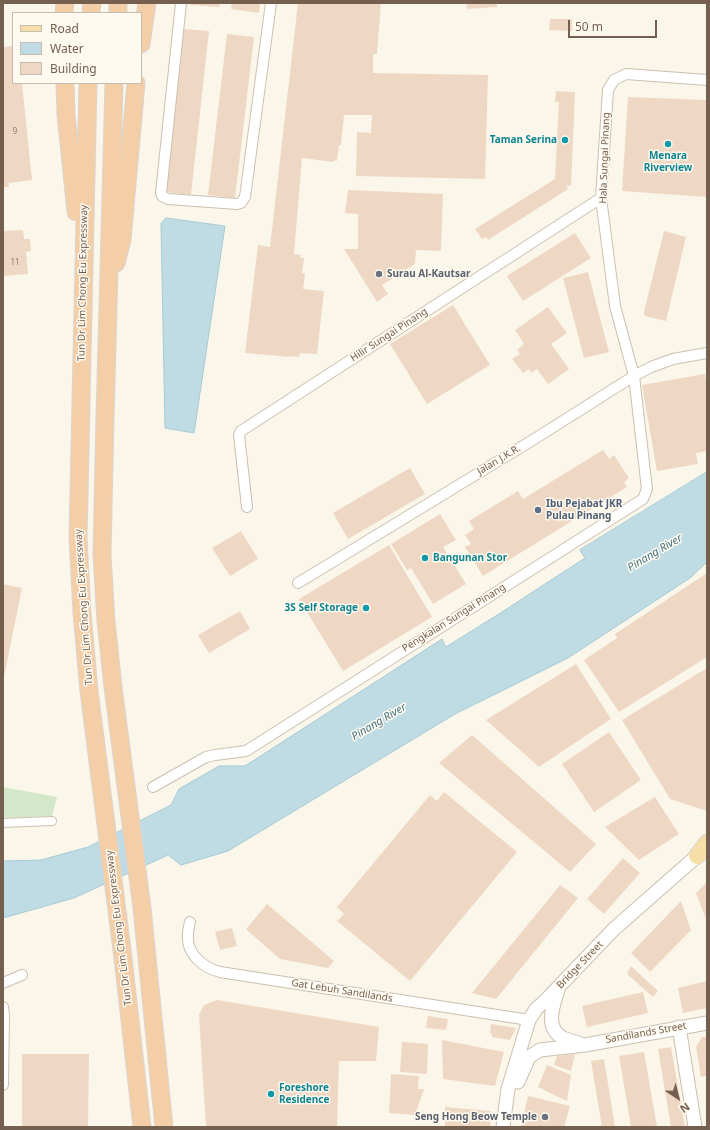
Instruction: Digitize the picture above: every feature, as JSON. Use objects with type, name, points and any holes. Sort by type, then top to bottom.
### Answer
[{"type":"highway","points":[[142,37],[147,3]]},
{"type":"highway","points":[[65,84],[66,114],[84,294]]},
{"type":"highway","name":"Tun Dr Lim Chong Eu Expressway","points":[[88,84],[78,538],[82,613],[89,691],[123,958],[142,1127]]},
{"type":"highway","points":[[114,84],[112,107],[104,418],[102,555],[106,621],[113,687],[142,908],[164,1127]]},
{"type":"highway","points":[[108,294],[122,240],[136,84]]},
{"type":"main road","points":[[702,853],[707,843]]},
{"type":"street","points":[[181,3],[160,193],[168,199],[237,204],[241,203],[245,197],[272,3]]},
{"type":"street","name":"Hala Sungai Pinang","points":[[634,376],[615,306],[602,198],[608,90],[614,80],[626,74],[707,80]]},
{"type":"street","name":"Hilir Sungai Pinang","points":[[246,507],[239,435],[241,431],[602,198]]},
{"type":"street","name":"Jalan J.K.R.","points":[[298,583],[634,376],[651,367],[674,359],[707,352]]},
{"type":"street","name":"Pengkalan Sungai Pinang","points":[[153,787],[206,757],[246,751],[643,499],[647,489],[634,376]]},
{"type":"street","points":[[3,823],[52,821]]},
{"type":"street","name":"Bridge Street","points":[[503,1127],[508,1089],[530,1020],[536,1009],[614,929],[702,853]]},
{"type":"street","name":"Gat Lebuh Sandilands","points":[[190,922],[187,936],[191,951],[202,964],[211,970],[530,1020]]},
{"type":"street","points":[[3,983],[22,975]]},
{"type":"street","points":[[558,988],[551,1014],[553,1028],[562,1037],[585,1045]]},
{"type":"street","points":[[3,1007],[3,1085]]},
{"type":"street","name":"Sandilands Street","points":[[522,1070],[529,1057],[540,1050],[585,1045],[707,1023]]},
{"type":"street","points":[[679,1027],[695,1127]]},
{"type":"street","name":"Bridge Street","points":[[506,1102],[515,1090],[522,1070]]},
{"type":"green space","points":[[3,787],[57,797],[52,816],[3,818]]},
{"type":"water","points":[[166,218],[225,226],[194,433],[165,428],[161,224]]},
{"type":"water","name":"Pinang River","points":[[707,472],[707,562],[690,578],[568,658],[455,714],[228,851],[181,865],[168,855],[74,898],[3,918],[3,861],[41,860],[88,847],[171,805],[179,789],[219,766],[245,766],[442,639],[446,647],[502,612],[585,558],[580,550]]},
{"type":"building","points":[[190,3],[220,3],[219,7],[190,5]]},
{"type":"building","points":[[232,3],[260,3],[259,13],[231,9]]},
{"type":"building","points":[[298,3],[381,3],[377,54],[373,54],[373,73],[488,75],[485,179],[356,176],[357,132],[371,133],[372,115],[344,115],[341,145],[339,145],[337,161],[334,160],[334,162],[302,158],[294,254],[301,255],[300,258],[304,258],[302,273],[305,273],[303,289],[324,291],[317,354],[300,353],[299,357],[291,357],[245,353],[258,245],[270,247]]},
{"type":"building","points":[[466,3],[497,3],[497,7],[467,9]]},
{"type":"building","points":[[550,19],[572,19],[572,31],[549,30]]},
{"type":"building","points":[[184,29],[209,31],[191,195],[166,192]]},
{"type":"building","points":[[227,34],[254,37],[235,198],[208,195]]},
{"type":"building","points":[[12,46],[12,84],[22,84],[32,180],[9,183],[9,187],[3,187],[3,47]]},
{"type":"building","name":"Taman Serina","points":[[556,91],[575,92],[571,186],[566,185],[568,189],[488,240],[486,237],[482,239],[475,229],[555,179],[559,102],[555,102]]},
{"type":"building","points":[[628,97],[707,100],[707,197],[622,191]]},
{"type":"building","points":[[348,190],[443,194],[441,251],[416,250],[415,264],[382,285],[388,294],[377,302],[344,249],[358,249],[358,214],[345,213]]},
{"type":"building","points":[[23,230],[24,239],[30,239],[31,251],[26,252],[28,274],[3,276],[3,231]]},
{"type":"building","points":[[664,231],[686,237],[666,321],[645,316],[644,312]]},
{"type":"building","points":[[575,233],[591,258],[523,301],[507,276]]},
{"type":"building","points":[[588,272],[609,352],[584,358],[563,278]]},
{"type":"building","points":[[453,305],[490,365],[427,404],[390,344]]},
{"type":"building","points":[[548,307],[567,333],[551,344],[569,369],[548,384],[537,369],[531,373],[529,369],[523,373],[512,359],[520,354],[517,350],[524,344],[515,330]]},
{"type":"building","points":[[705,374],[707,387],[707,451],[696,453],[698,464],[657,471],[642,385]]},
{"type":"building","name":"Ibu Pejabat JKR Pulau Pinang","points":[[603,450],[609,459],[614,455],[629,478],[624,482],[627,487],[483,576],[465,547],[471,544],[465,535],[474,529],[469,521],[518,491],[523,499]]},
{"type":"building","points":[[410,468],[425,494],[348,539],[333,513]]},
{"type":"building","name":"Bangunan Stor","points":[[440,514],[456,540],[443,547],[466,584],[433,604],[411,568],[407,570],[391,544]]},
{"type":"building","points":[[241,531],[258,559],[230,576],[212,548]]},
{"type":"building","name":"3S Self Storage","points":[[389,545],[432,617],[343,671],[299,599]]},
{"type":"building","points":[[707,573],[707,657],[619,712],[584,660],[617,638],[615,634]]},
{"type":"building","points":[[3,584],[22,588],[4,677],[3,677]]},
{"type":"building","points":[[240,611],[250,629],[209,653],[198,635]]},
{"type":"building","points":[[576,664],[611,719],[539,767],[486,720]]},
{"type":"building","points":[[707,668],[707,811],[670,799],[622,720]]},
{"type":"building","points":[[609,732],[641,780],[594,812],[562,764]]},
{"type":"building","points":[[472,735],[596,844],[570,872],[439,763]]},
{"type":"building","points":[[444,792],[517,852],[410,981],[337,921],[344,914],[337,907],[430,795],[437,801]]},
{"type":"building","points":[[655,797],[679,834],[639,860],[605,827]]},
{"type":"building","points":[[623,858],[640,873],[604,914],[587,899]]},
{"type":"building","points":[[707,882],[707,922],[696,893]]},
{"type":"building","points":[[560,885],[578,898],[496,999],[472,993]]},
{"type":"building","points":[[681,901],[691,930],[650,972],[631,953]]},
{"type":"building","points":[[267,904],[334,961],[328,968],[280,959],[246,929]]},
{"type":"building","points":[[232,928],[237,946],[220,950],[215,932]]},
{"type":"building","points":[[631,966],[658,991],[653,997],[627,974]]},
{"type":"building","points":[[707,981],[707,1008],[683,1013],[678,988]]},
{"type":"building","points":[[643,992],[648,1013],[587,1027],[582,1006]]},
{"type":"building","name":"Foreshore Residence","points":[[217,1000],[379,1027],[376,1061],[339,1061],[337,1127],[206,1127],[199,1015],[204,1005]]},
{"type":"building","points":[[428,1016],[448,1019],[446,1030],[426,1028]]},
{"type":"building","points":[[491,1024],[516,1028],[510,1040],[492,1037],[492,1034],[490,1034]]},
{"type":"building","points":[[702,1037],[707,1037],[707,1076],[701,1077],[696,1047]]},
{"type":"building","points":[[442,1040],[504,1052],[495,1086],[443,1079]]},
{"type":"building","points":[[402,1042],[428,1044],[427,1074],[400,1072]]},
{"type":"building","points":[[671,1047],[685,1127],[671,1127],[658,1049]]},
{"type":"building","points":[[644,1052],[657,1127],[631,1127],[619,1056]]},
{"type":"building","points":[[22,1054],[89,1054],[88,1127],[22,1127]]},
{"type":"building","points":[[575,1054],[571,1071],[554,1065],[557,1056]]},
{"type":"building","points":[[604,1059],[615,1127],[602,1127],[591,1061]]},
{"type":"building","points":[[547,1065],[571,1075],[567,1101],[538,1087]]},
{"type":"building","points":[[391,1074],[419,1076],[418,1089],[424,1089],[415,1115],[389,1113]]},
{"type":"building","name":"Seng Hong Beow Temple","points":[[528,1096],[570,1106],[564,1127],[521,1127]]},
{"type":"building","points":[[445,1107],[491,1111],[490,1127],[445,1127]]},
{"type":"place","name":"Taman Serina","points":[[565,140]]},
{"type":"place","name":"Menara Riverview","points":[[668,144]]},
{"type":"place","name":"Surau Al-Kautsar","points":[[379,274]]},
{"type":"place","name":"Ibu Pejabat JKR Pulau Pinang","points":[[538,510]]},
{"type":"place","name":"Bangunan Stor","points":[[425,558]]},
{"type":"place","name":"3S Self Storage","points":[[366,608]]},
{"type":"place","name":"Foreshore Residence","points":[[271,1094]]},
{"type":"place","name":"Seng Hong Beow Temple","points":[[545,1117]]}]
